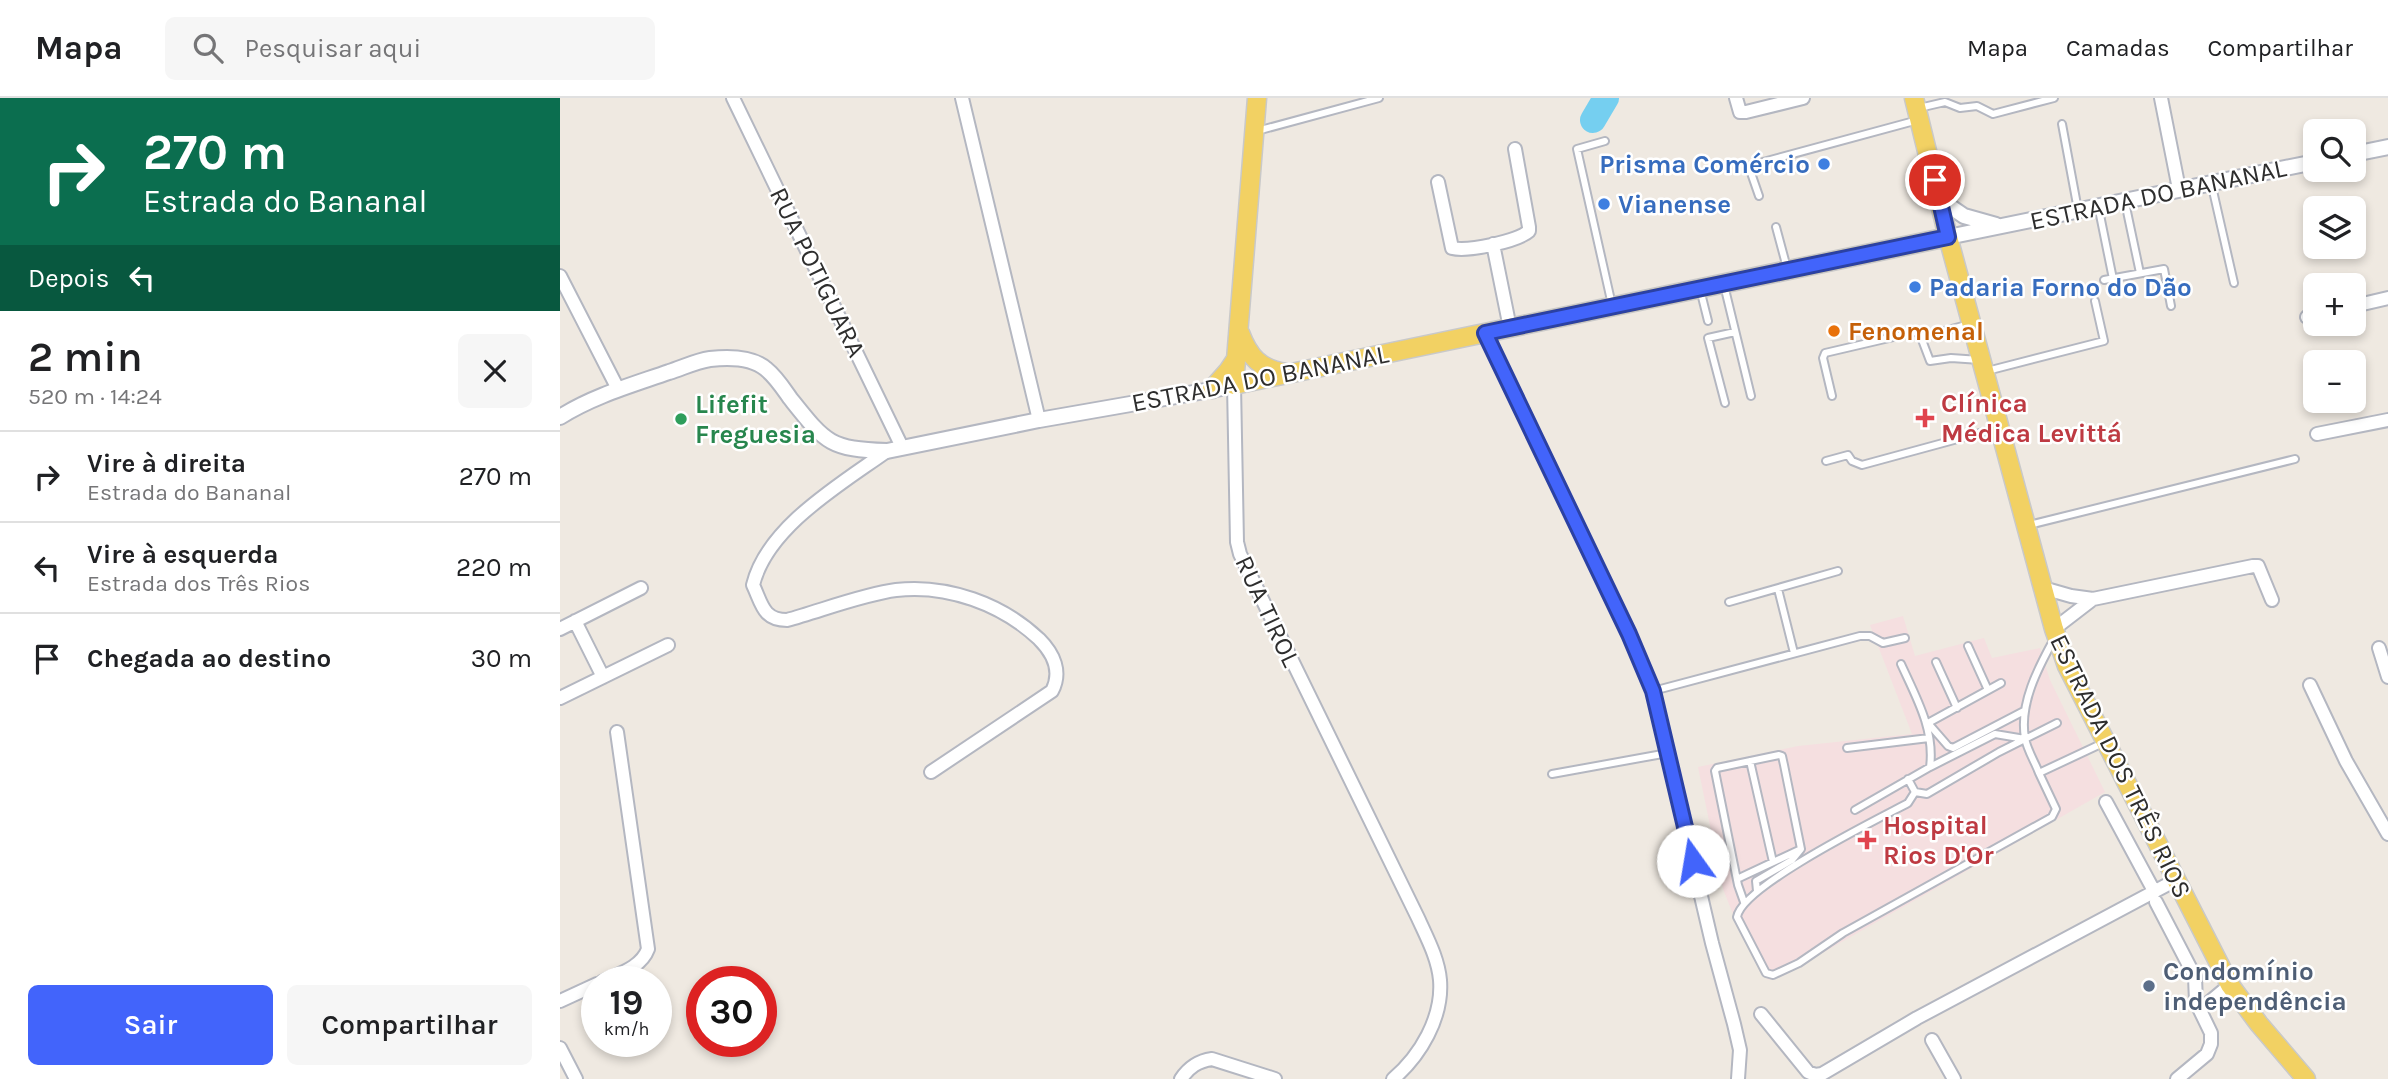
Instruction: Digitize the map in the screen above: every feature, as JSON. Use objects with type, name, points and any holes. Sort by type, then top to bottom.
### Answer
[{"type":"main road","name":"RUA TIROL","points":[[1234,385],[1257,98]]},
{"type":"main road","name":"ESTRADA DOS TRÊS RIOS","points":[[1917,109],[1948,237],[2055,632],[2067,666],[2231,985],[2299,1077]]},
{"type":"main road","name":"ESTRADA DO BANANAL","points":[[1234,385],[1948,237]]},
{"type":"main road","points":[[1239,331],[1245,347],[1258,363],[1272,370],[1293,373]]},
{"type":"main road","points":[[1212,389],[1236,359]]},
{"type":"street","name":"RUA POTIGUARA","points":[[733,98],[895,449]]},
{"type":"street","points":[[962,98],[1039,420]]},
{"type":"street","points":[[1736,98],[1740,112],[1746,112],[1803,98]]},
{"type":"street","points":[[2161,98],[2179,189]]},
{"type":"street","points":[[2366,152],[2388,147]]},
{"type":"street","points":[[1438,181],[1452,248],[1457,250],[1493,244],[1523,236],[1529,231],[1515,149]]},
{"type":"street","name":"ESTRADA DO BANANAL","points":[[1948,237],[2303,164]]},
{"type":"street","name":"ESTRADA DO BANANAL","points":[[1939,199],[1964,216],[2001,226]]},
{"type":"street","points":[[1493,244],[1510,328]]},
{"type":"street","points":[[560,276],[618,389]]},
{"type":"street","points":[[2366,303],[2388,298]]},
{"type":"street","points":[[1485,333],[1629,634],[1653,691],[1740,1050],[1738,1079]]},
{"type":"street","name":"ESTRADA DO BANANAL","points":[[560,417],[618,389],[707,360],[738,359],[765,368],[816,430],[829,442],[844,447],[895,449],[1234,385]]},
{"type":"street","name":"RUA TIROL","points":[[1234,385],[1237,542],[1240,554],[1435,957],[1440,980],[1438,1005],[1431,1028],[1419,1051],[1405,1069],[1392,1079]]},
{"type":"street","points":[[2317,433],[2388,420]]},
{"type":"street","points":[[895,449],[847,479],[788,526],[762,558],[753,585],[768,616],[776,620],[787,620],[892,590],[930,589],[966,597],[1004,613],[1026,627],[1046,646],[1055,662],[1058,680],[1052,691],[930,772]]},
{"type":"street","points":[[2043,588],[2093,599],[2258,566],[2272,600]]},
{"type":"street","points":[[560,629],[641,588]]},
{"type":"street","points":[[2055,632],[2093,599]]},
{"type":"street","points":[[575,621],[603,677]]},
{"type":"street","points":[[560,698],[668,645]]},
{"type":"street","points":[[2379,648],[2388,677]]},
{"type":"street","points":[[2310,685],[2346,761],[2388,834]]},
{"type":"street","points":[[617,732],[648,949],[645,957],[634,966]]},
{"type":"street","points":[[2106,802],[2195,978],[2196,1002],[2211,1033],[2207,1054],[2177,1079]]},
{"type":"street","points":[[1761,1014],[1808,1072],[1822,1074],[1917,1018],[2155,897],[2176,880]]},
{"type":"street","points":[[2200,1010],[2231,985]]},
{"type":"street","points":[[560,1001],[581,991]]},
{"type":"street","points":[[1932,1041],[1954,1079]]},
{"type":"street","points":[[560,1048],[576,1079]]},
{"type":"street","points":[[1181,1079],[1195,1064],[1212,1059],[1275,1079]]},
{"type":"lane","points":[[1255,131],[1379,98]]},
{"type":"lane","points":[[1759,196],[1750,170],[1752,165],[1917,109],[1945,102],[1960,108],[1977,106],[1993,114],[2054,98]]},
{"type":"lane","points":[[2062,124],[2078,210]]},
{"type":"lane","points":[[1605,141],[1577,149],[1613,307]]},
{"type":"lane","points":[[2211,182],[2234,283]]},
{"type":"lane","points":[[2125,200],[2140,273]]},
{"type":"lane","points":[[2098,205],[2113,279]]},
{"type":"lane","points":[[1776,227],[1787,270]]},
{"type":"lane","points":[[2104,280],[2164,269],[2171,306]]},
{"type":"lane","points":[[1724,284],[1751,396]]},
{"type":"lane","points":[[1700,288],[1708,321]]},
{"type":"lane","points":[[1832,396],[1823,358],[1825,353],[1919,332],[1930,361],[1951,358],[1983,365],[2104,341],[2095,301]]},
{"type":"lane","points":[[1922,337],[1972,324]]},
{"type":"lane","points":[[1725,403],[1708,338],[1735,332]]},
{"type":"lane","points":[[1826,461],[1848,455],[1852,461],[1862,465],[2000,428]]},
{"type":"lane","points":[[2027,526],[2295,459]]},
{"type":"lane","points":[[1729,602],[1838,571]]},
{"type":"lane","points":[[1778,589],[1794,653]]},
{"type":"lane","points":[[1915,792],[1908,803],[1772,880],[1738,909],[1737,917],[1766,974],[1773,975],[1799,963],[1843,933],[2052,817],[2056,809],[2025,739],[2024,711],[2055,632]]},
{"type":"lane","points":[[1653,691],[1860,636],[1870,636],[1883,643],[1905,638]]},
{"type":"lane","points":[[1968,646],[1988,690]]},
{"type":"lane","points":[[1937,662],[1956,708]]},
{"type":"lane","points":[[1902,664],[1928,723],[1948,746],[1953,748],[2024,711]]},
{"type":"lane","points":[[1928,723],[2001,683]]},
{"type":"lane","points":[[1928,723],[1932,757],[1930,767]]},
{"type":"lane","points":[[1915,792],[1927,794],[2057,723]]},
{"type":"lane","points":[[1855,810],[1995,734],[2025,739]]},
{"type":"lane","points":[[1847,748],[1929,738]]},
{"type":"lane","points":[[2039,773],[2105,741]]},
{"type":"lane","points":[[1552,774],[1668,753]]},
{"type":"lane","points":[[1744,902],[1715,771],[1717,768],[1779,755],[1782,757],[1801,849]]},
{"type":"lane","points":[[1750,761],[1773,862]]},
{"type":"lane","points":[[1908,779],[1915,792]]},
{"type":"lane","points":[[1757,891],[1756,881],[1792,860],[1801,849]]},
{"type":"lane","points":[[1737,879],[1801,849]]},
{"type":"shaded area","name":"Hospital Rios D'Or","points":[[1903,616],[1915,656],[1984,638],[1992,658],[2040,648],[2050,680],[2105,792],[1824,952],[1768,980],[1741,934],[1723,889],[1698,767],[1798,746],[1912,734],[1870,625]]},
{"type":"waterway","points":[[1593,120],[1606,98]]},
{"type":"place","name":"Prisma Comércio","points":[[1824,164]]},
{"type":"place","name":"Vianense","points":[[1604,204]]},
{"type":"place","name":"Padaria Forno do Dão","points":[[1915,287]]},
{"type":"place","name":"Fenomenal","points":[[1834,331]]},
{"type":"place","name":"Clínica Médica Levittá","points":[[1925,418]]},
{"type":"place","name":"Lifefit Freguesia","points":[[681,419]]},
{"type":"place","name":"Hospital Rios D'Or","points":[[1867,840]]},
{"type":"place","name":"Condomínio independência","points":[[2149,986]]},
{"type":"route","points":[[1693,861],[1653,691],[1629,634],[1485,333],[1948,237],[1935,180]]}]
